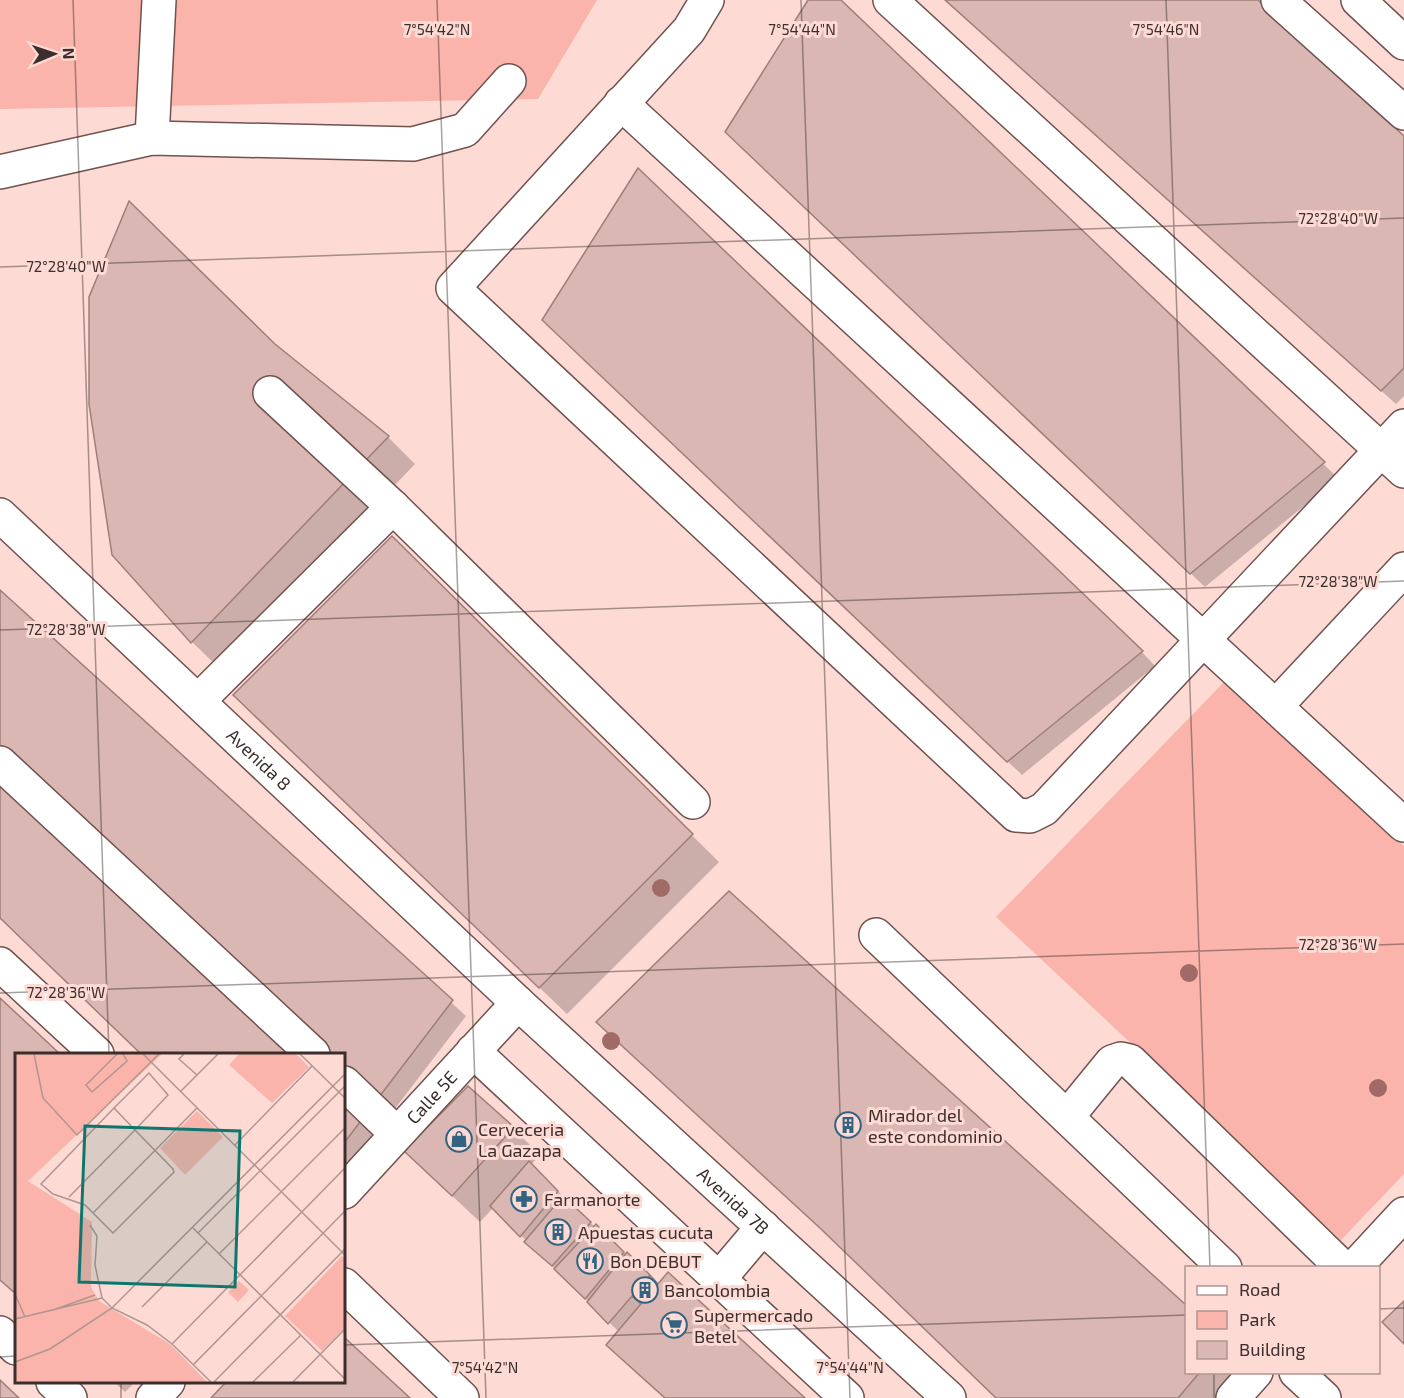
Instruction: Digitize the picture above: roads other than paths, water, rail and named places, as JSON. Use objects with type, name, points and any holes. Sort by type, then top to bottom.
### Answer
[{"type":"street","points":[[152,138],[159,0]]},
{"type":"street","points":[[707,0],[689,30],[453,288],[1016,814],[1030,816],[1044,809],[1202,641],[1392,461],[1404,426]]},
{"type":"street","points":[[890,0],[1392,461]]},
{"type":"street","points":[[1278,0],[1404,113]]},
{"type":"street","points":[[1358,0],[1404,43]]},
{"type":"street","points":[[0,172],[152,138],[413,144],[465,130],[510,81]]},
{"type":"street","points":[[621,103],[1404,825]]},
{"type":"street","points":[[270,393],[393,507],[693,802]]},
{"type":"street","points":[[198,701],[393,507]]},
{"type":"street","name":"Avenida 8","points":[[0,515],[518,1003]]},
{"type":"street","points":[[1276,706],[1404,569]]},
{"type":"street","points":[[0,763],[311,1053]]},
{"type":"street","points":[[876,935],[1224,1266]]},
{"type":"street","points":[[0,964],[96,1053]]},
{"type":"street","name":"Calle 5E","points":[[345,1191],[518,1003]]},
{"type":"street","name":"Avenida 7B","points":[[518,1003],[949,1398]]},
{"type":"street","points":[[473,1051],[847,1398]]},
{"type":"street","points":[[1067,1117],[1112,1062],[1121,1059],[1130,1061],[1342,1266]]},
{"type":"street","points":[[345,1084],[397,1134]]},
{"type":"street","points":[[1356,1266],[1404,1214]]},
{"type":"street","points":[[719,1279],[763,1227]]},
{"type":"street","points":[[345,1286],[462,1398]]},
{"type":"street","points":[[0,1333],[15,1347]]},
{"type":"street","points":[[1233,1398],[1254,1374]]},
{"type":"street","points":[[1298,1374],[1324,1398]]},
{"type":"street","points":[[53,1383],[70,1398]]},
{"type":"street","points":[[153,1398],[167,1383]]},
{"type":"place","name":"Mirador del este condominio","points":[[848,1125]]},
{"type":"place","name":"Cerveceria La Gazapa","points":[[459,1139]]},
{"type":"place","name":"Farmanorte","points":[[524,1199]]},
{"type":"place","name":"Apuestas cucuta","points":[[558,1232]]},
{"type":"place","name":"Bon DEBUT","points":[[590,1261]]},
{"type":"place","name":"Bancolombia","points":[[645,1290]]},
{"type":"place","name":"Supermercado Betel","points":[[674,1325]]}]
